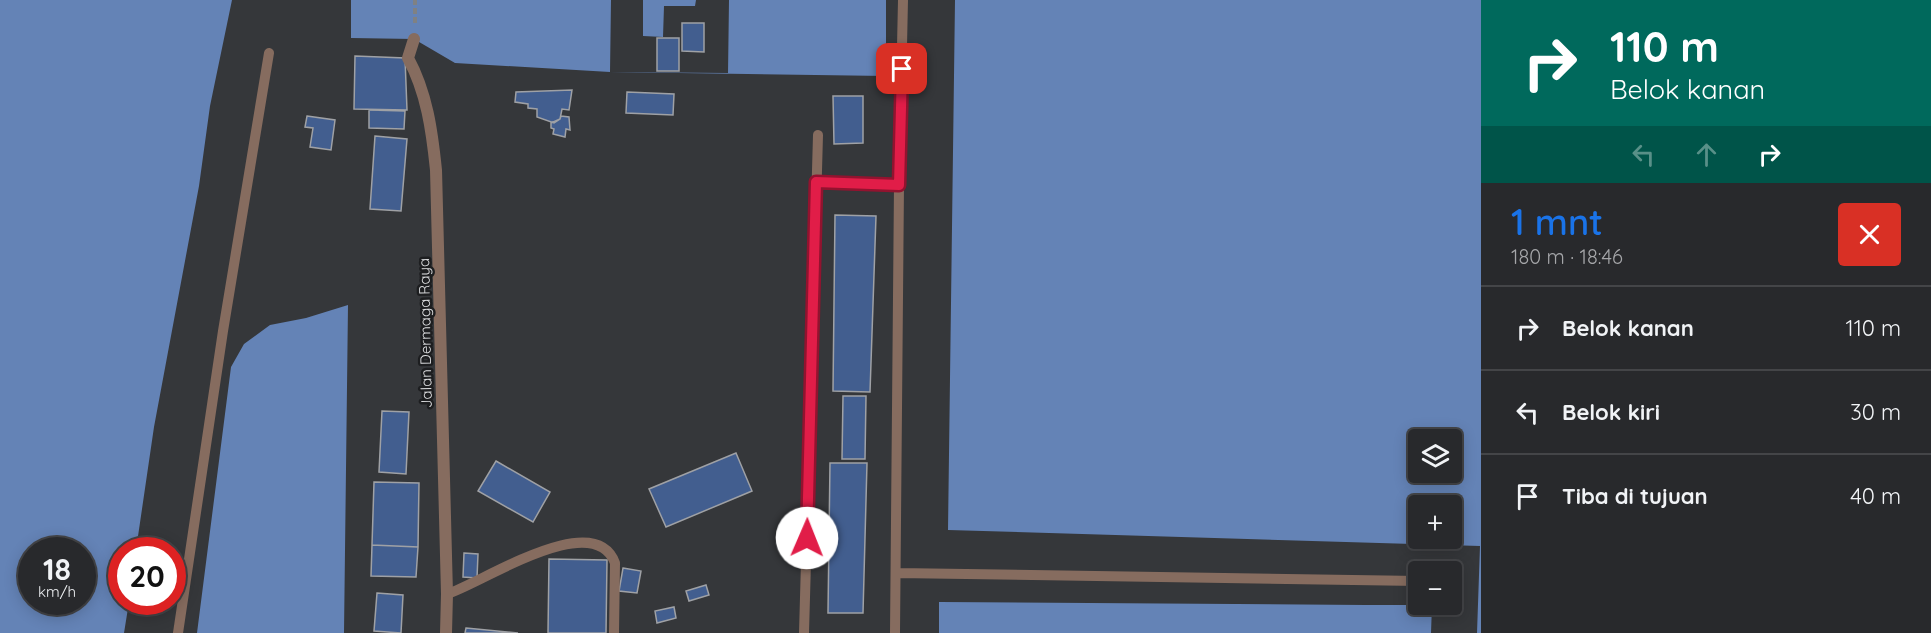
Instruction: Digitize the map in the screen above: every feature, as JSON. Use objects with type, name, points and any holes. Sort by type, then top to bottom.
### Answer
[{"type":"street","name":"Jalan Dermaga Raya","points":[[414,39],[408,58],[422,89],[432,128],[436,170],[447,594],[446,633]]},
{"type":"lane","points":[[895,633],[903,0]]},
{"type":"lane","points":[[178,633],[225,320],[269,53]]},
{"type":"lane","points":[[804,633],[818,135]]},
{"type":"lane","points":[[816,182],[899,185]]},
{"type":"lane","points":[[447,594],[551,548],[582,541],[612,554],[615,563],[614,633]]},
{"type":"lane","points":[[897,573],[1408,581]]},
{"type":"path","points":[[414,39],[415,0]]},
{"type":"water","points":[[0,0],[232,0],[210,106],[199,186],[154,427],[138,537],[108,537],[108,615],[127,615],[124,633],[0,633]]},
{"type":"water","points":[[351,0],[886,0],[886,76],[610,72],[455,63],[414,39],[351,38]]},
{"type":"water","points":[[955,0],[1481,0],[1481,633],[1477,633],[1480,546],[1462,545],[1462,495],[1408,495],[1408,544],[948,530]]},
{"type":"water","points":[[348,305],[344,633],[197,633],[231,367],[244,344],[270,325],[306,318]]},
{"type":"water","points":[[939,602],[1408,605],[1408,615],[1432,615],[1431,633],[939,633]]},
{"type":"pier","points":[[611,0],[643,0],[643,36],[663,37],[664,6],[695,6],[696,0],[729,0],[728,73],[610,72]]},
{"type":"building","points":[[682,23],[704,23],[704,52],[682,51]]},
{"type":"building","points":[[657,38],[679,38],[679,71],[657,71]]},
{"type":"building","points":[[355,56],[405,58],[407,110],[354,109]]},
{"type":"building","points":[[572,90],[569,110],[562,109],[560,119],[554,123],[537,117],[537,109],[528,108],[528,104],[515,102],[516,92]]},
{"type":"building","points":[[627,92],[674,94],[673,115],[626,113]]},
{"type":"building","points":[[833,96],[863,96],[863,143],[834,144]]},
{"type":"building","points":[[369,110],[405,111],[404,129],[369,128]]},
{"type":"building","points":[[307,116],[335,120],[331,150],[310,147],[313,128],[305,127]]},
{"type":"building","points":[[561,116],[569,117],[570,130],[566,129],[565,137],[553,134],[554,129],[551,128],[551,123],[560,119]]},
{"type":"building","points":[[375,136],[407,139],[401,211],[370,209]]},
{"type":"building","points":[[835,215],[876,216],[870,392],[833,391]]},
{"type":"building","points":[[843,396],[866,396],[865,459],[842,459]]},
{"type":"building","points":[[382,411],[409,412],[406,474],[379,472]]},
{"type":"building","points":[[736,453],[752,491],[666,527],[649,489]]},
{"type":"building","points":[[496,461],[550,492],[533,522],[478,491]]},
{"type":"building","points":[[830,463],[867,463],[863,613],[828,613]]},
{"type":"building","points":[[374,482],[419,483],[418,547],[372,545]]},
{"type":"building","points":[[372,545],[418,547],[416,577],[371,576]]},
{"type":"building","points":[[464,553],[478,554],[477,578],[463,577]]},
{"type":"building","points":[[549,559],[607,560],[606,633],[548,633]]},
{"type":"building","points":[[623,568],[641,571],[637,593],[619,591]]},
{"type":"building","points":[[706,585],[709,595],[689,601],[686,591]]},
{"type":"building","points":[[377,593],[403,595],[401,633],[374,631]]},
{"type":"building","points":[[674,607],[676,618],[657,623],[655,611]]},
{"type":"building","points":[[466,628],[518,633],[465,633]]},
{"type":"route","points":[[807,538],[816,182],[899,185],[902,69]]}]
